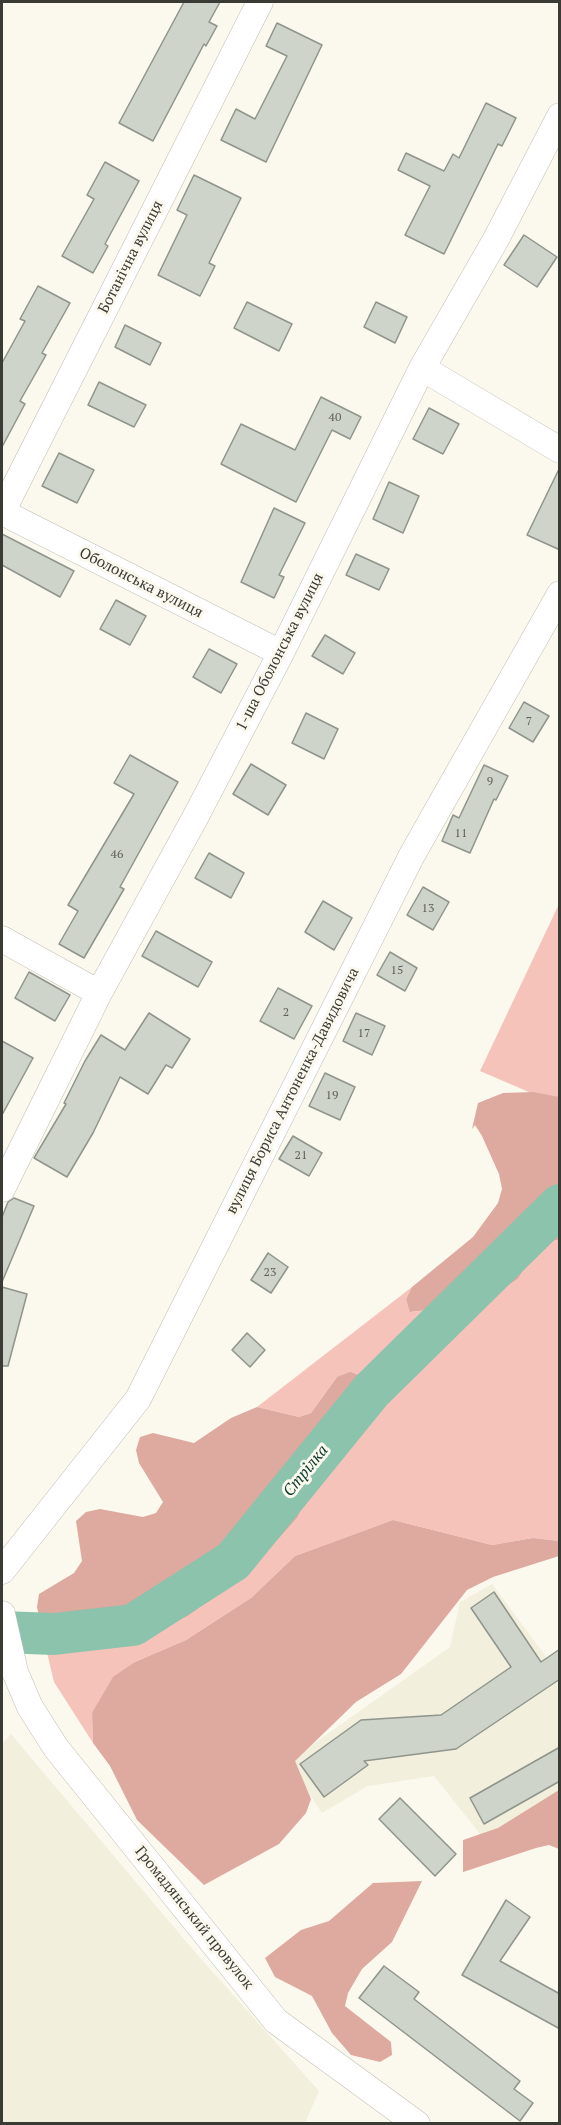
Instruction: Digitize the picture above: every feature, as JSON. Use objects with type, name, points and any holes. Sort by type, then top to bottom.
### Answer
[{"type":"street","name":"Ботанічна вулиця","points":[[2,512],[260,2]]},
{"type":"street","name":"1-ша Оболонська вулиця","points":[[2,1190],[99,993],[196,816],[281,653],[422,368],[495,241],[560,116]]},
{"type":"street","points":[[422,368],[560,450]]},
{"type":"street","name":"Оболонська вулиця","points":[[2,512],[281,653]]},
{"type":"street","name":"вулиця Бориса Антоненка-Давидовича","points":[[2,1571],[138,1399],[412,855],[560,594]]},
{"type":"street","points":[[2,939],[99,993]]},
{"type":"street","name":"Громадянський провулок","points":[[2,1614],[15,1672],[30,1707],[56,1748],[276,2021],[417,2124]]},
{"type":"shaded area","points":[[559,904],[559,1105],[480,1071]]},
{"type":"shaded area","points":[[533,1092],[559,1097],[559,1240],[542,1240],[518,1279],[493,1295],[452,1307],[410,1312],[406,1299],[412,1287],[473,1237],[498,1203],[502,1189],[499,1174],[475,1125],[472,1129],[478,1103],[503,1093]]},
{"type":"shaded area","points":[[542,1240],[559,1240],[559,1541],[533,1538],[492,1545],[393,1520],[295,1556],[251,1598],[186,1640],[135,1662],[92,1713],[93,1743],[54,1682],[43,1636],[67,1647],[188,1616],[251,1570],[298,1517],[308,1489],[362,1418],[337,1377],[311,1413],[299,1417],[257,1407],[412,1287],[406,1299],[411,1312],[452,1307],[493,1295],[518,1279]]},
{"type":"shaded area","points":[[350,1372],[364,1377],[362,1418],[308,1489],[298,1517],[251,1570],[188,1616],[121,1643],[67,1647],[43,1636],[37,1607],[39,1594],[74,1573],[82,1561],[76,1521],[86,1512],[100,1509],[143,1517],[156,1513],[163,1502],[139,1463],[136,1450],[140,1437],[153,1433],[194,1443],[231,1418],[257,1407],[299,1417],[311,1413],[337,1377]]},
{"type":"shaded area","points":[[393,1520],[492,1545],[533,1538],[559,1541],[559,1556],[493,1577],[467,1590],[401,1674],[356,1702],[295,1761],[311,1799],[306,1813],[279,1844],[204,1885],[137,1820],[110,1766],[93,1743],[92,1713],[113,1677],[135,1662],[186,1640],[251,1598],[295,1556]]},
{"type":"shaded area","points":[[492,1584],[559,1674],[559,1795],[484,1839],[434,1776],[368,1786],[322,1813],[288,1762],[450,1647],[460,1602]]},
{"type":"shaded area","points":[[11,1734],[194,1951],[319,2091],[305,2123],[2,2123],[2,1744]]},
{"type":"shaded area","points":[[559,1790],[559,1849],[549,1845],[536,1848],[463,1872],[463,1840],[498,1828]]},
{"type":"shaded area","points":[[422,1881],[392,1942],[362,1969],[348,1993],[345,2006],[391,2042],[392,2055],[380,2062],[351,2055],[332,2033],[312,1996],[275,1977],[265,1958],[301,1930],[329,1921],[373,1883]]},
{"type":"building","points":[[184,2],[220,2],[209,22],[217,26],[206,46],[204,44],[153,141],[119,123]]},
{"type":"building","points":[[277,23],[322,45],[266,162],[221,140],[236,109],[255,119],[287,56],[266,46]]},
{"type":"building","points":[[486,103],[516,118],[502,146],[498,144],[444,254],[405,235],[430,186],[398,170],[406,153],[444,171],[453,154],[459,158]]},
{"type":"building","points":[[105,162],[139,181],[105,244],[108,246],[93,273],[62,256],[94,199],[87,195]]},
{"type":"building","points":[[194,175],[241,198],[209,263],[215,266],[200,296],[158,275],[187,215],[177,210]]},
{"type":"building","points":[[524,235],[557,257],[537,287],[504,265]]},
{"type":"building","points":[[38,286],[70,303],[42,353],[46,355],[20,401],[25,404],[2,447],[2,363],[25,321],[20,319]]},
{"type":"building","points":[[247,302],[292,324],[279,351],[234,328]]},
{"type":"building","points":[[376,302],[407,317],[395,343],[364,327]]},
{"type":"building","points":[[125,325],[161,343],[150,365],[115,347]]},
{"type":"building","points":[[99,382],[146,405],[134,427],[88,405]]},
{"type":"building","points":[[321,397],[361,417],[350,439],[332,430],[296,502],[221,464],[241,424],[295,450]]},
{"type":"building","points":[[429,408],[459,424],[443,454],[413,439]]},
{"type":"building","points":[[59,453],[94,470],[77,503],[42,486]]},
{"type":"building","points":[[560,467],[560,550],[527,535]]},
{"type":"building","points":[[389,482],[419,496],[403,533],[373,519]]},
{"type":"building","points":[[274,508],[305,523],[279,575],[284,577],[274,598],[241,582]]},
{"type":"building","points":[[2,534],[74,571],[60,597],[2,565]]},
{"type":"building","points":[[356,554],[389,569],[379,590],[346,575]]},
{"type":"building","points":[[116,600],[146,616],[130,645],[100,629]]},
{"type":"building","points":[[325,635],[355,653],[343,674],[312,656]]},
{"type":"building","points":[[209,649],[237,664],[221,693],[193,677]]},
{"type":"building","points":[[524,702],[549,716],[533,742],[509,728]]},
{"type":"building","points":[[306,713],[338,729],[324,759],[292,743]]},
{"type":"building","points":[[130,755],[178,782],[120,887],[124,889],[84,958],[59,944],[78,911],[68,905],[134,794],[114,783]]},
{"type":"building","points":[[251,764],[286,785],[268,815],[233,794]]},
{"type":"building","points":[[484,765],[508,776],[496,800],[494,799],[470,853],[442,841],[453,815],[459,818]]},
{"type":"building","points":[[209,853],[244,873],[231,898],[195,878]]},
{"type":"building","points":[[423,887],[449,902],[433,930],[407,915]]},
{"type":"building","points":[[323,901],[352,918],[334,950],[305,932]]},
{"type":"building","points":[[156,931],[212,962],[198,987],[142,956]]},
{"type":"building","points":[[390,952],[417,968],[405,991],[377,975]]},
{"type":"building","points":[[29,972],[70,995],[55,1021],[15,998]]},
{"type":"building","points":[[278,988],[312,1006],[294,1039],[260,1021]]},
{"type":"building","points":[[149,1013],[190,1039],[172,1068],[166,1065],[148,1094],[120,1077],[93,1133],[67,1177],[34,1158],[66,1104],[64,1103],[85,1061],[101,1035],[125,1050]]},
{"type":"building","points":[[356,1013],[385,1026],[372,1055],[343,1041]]},
{"type":"building","points":[[2,1041],[33,1058],[2,1115]]},
{"type":"building","points":[[325,1073],[355,1087],[340,1120],[309,1106]]},
{"type":"building","points":[[293,1136],[322,1153],[309,1176],[279,1159]]},
{"type":"building","points":[[14,1198],[34,1206],[2,1282],[2,1217],[8,1202]]},
{"type":"building","points":[[268,1253],[288,1267],[271,1293],[251,1280]]},
{"type":"building","points":[[2,1287],[27,1294],[8,1366],[2,1366]]},
{"type":"building","points":[[247,1333],[265,1350],[250,1367],[232,1350]]},
{"type":"building","points":[[494,1592],[541,1662],[560,1649],[560,1679],[456,1749],[364,1761],[368,1765],[324,1797],[300,1764],[361,1720],[441,1715],[511,1667],[471,1608]]},
{"type":"building","points":[[560,1747],[560,1781],[484,1824],[470,1798]]},
{"type":"building","points":[[400,1798],[456,1854],[435,1876],[379,1819]]},
{"type":"building","points":[[506,1900],[530,1917],[500,1961],[560,1994],[560,2029],[462,1975]]},
{"type":"building","points":[[384,1966],[419,1992],[414,1999],[520,2081],[514,2089],[533,2103],[520,2121],[359,1998]]},
{"type":"waterway","name":"Стрілка","points":[[2,1632],[54,1634],[133,1625],[233,1561],[371,1391],[560,1205]]}]
